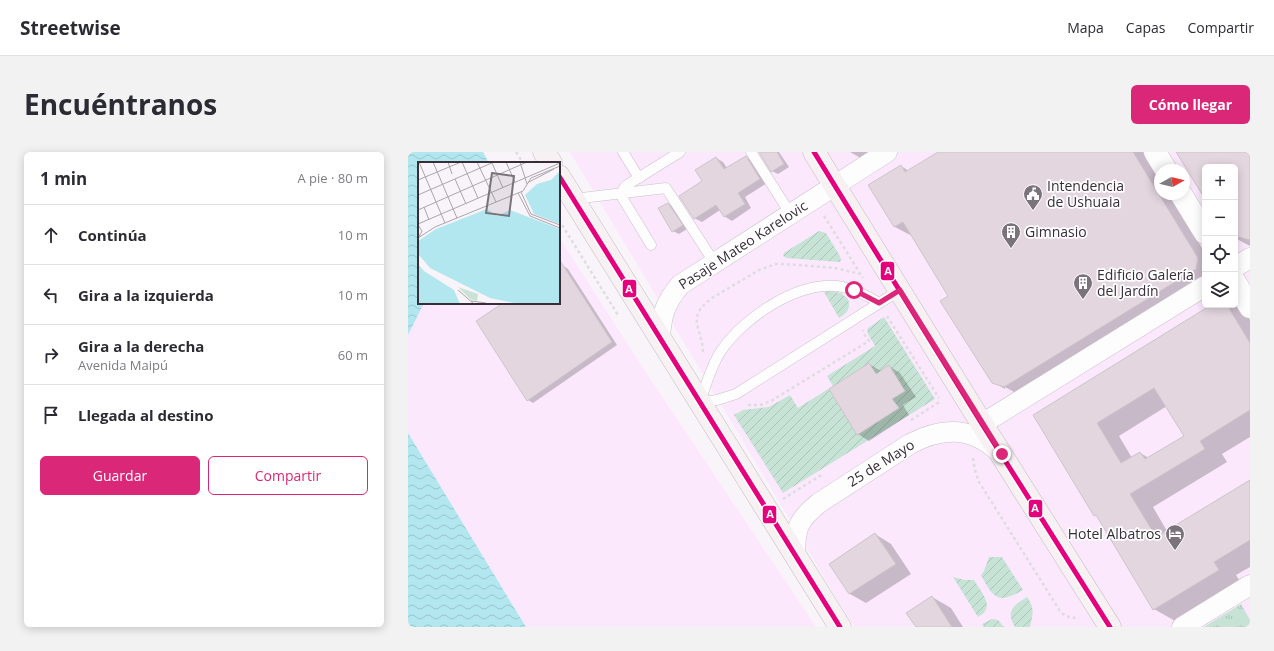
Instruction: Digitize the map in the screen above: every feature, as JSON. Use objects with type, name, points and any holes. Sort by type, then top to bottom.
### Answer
[{"type":"main road","points":[[544,152],[550,162]]},
{"type":"main road","points":[[814,152],[982,424],[1110,627]]},
{"type":"main road","points":[[1155,152],[1162,164]]},
{"type":"main road","points":[[560,178],[660,338],[703,393],[795,555],[840,627]]},
{"type":"main road","points":[[1185,200],[1202,229]]},
{"type":"main road","points":[[1238,287],[1250,307]]},
{"type":"street","name":"Pasaje Mateo Karelovic","points":[[660,338],[661,320],[665,308],[671,295],[680,285],[887,152]]},
{"type":"street","points":[[1238,265],[1250,258]]},
{"type":"street","points":[[982,424],[1202,288]]},
{"type":"street","name":"25 de Mayo","points":[[795,555],[797,529],[809,511],[910,444],[922,438],[934,434],[960,432],[983,439],[1002,454]]},
{"type":"street","points":[[1182,627],[1250,585]]},
{"type":"lane","points":[[624,152],[639,178]]},
{"type":"lane","points":[[651,245],[623,199],[623,188],[680,152]]},
{"type":"lane","points":[[751,152],[790,214]]},
{"type":"lane","points":[[573,199],[666,188],[714,262]]},
{"type":"lane","points":[[879,303],[854,290],[842,287],[827,286],[800,292],[784,298],[756,316],[731,338],[720,352],[703,393],[721,400],[736,394],[900,290]]},
{"type":"path","points":[[516,152],[522,162]]},
{"type":"path","points":[[817,220],[824,216]]},
{"type":"path","points":[[703,393],[698,371],[703,350],[696,320],[699,311],[704,304],[759,270],[776,264],[835,268],[861,274]]},
{"type":"path","points":[[741,406],[760,405],[771,401],[869,341],[863,331],[864,328]]},
{"type":"shaded area","points":[[570,152],[1250,152],[1250,627],[854,627]]},
{"type":"shaded area","points":[[560,239],[641,365],[816,627],[526,627],[408,433],[408,335],[424,304],[560,304]]},
{"type":"green space","points":[[819,231],[826,233],[840,256],[841,261],[787,258],[783,256],[784,253]]},
{"type":"green space","points":[[829,291],[841,293],[848,299],[849,308],[839,318],[824,292]]},
{"type":"green space","points":[[884,317],[935,399],[783,493],[734,415],[743,410],[769,407],[790,395],[798,408],[833,386],[827,376],[875,346],[868,334],[867,329]]},
{"type":"green space","points":[[989,557],[1002,557],[1023,590],[1015,595],[1002,598],[993,594],[981,575]]},
{"type":"green space","points":[[953,577],[965,580],[974,580],[986,600],[987,608],[983,614],[978,617]]},
{"type":"green space","points":[[1027,597],[1033,611],[1030,627],[1015,627],[1011,617],[1012,609]]},
{"type":"green space","points":[[1241,604],[1250,620],[1250,627],[1204,627]]},
{"type":"green space","points":[[992,619],[998,620],[1004,627],[984,627],[982,624]]},
{"type":"water","points":[[408,152],[483,152],[488,162],[418,162],[418,304],[424,304],[408,335]]},
{"type":"water","points":[[408,433],[526,627],[408,627]]},
{"type":"building","points":[[759,152],[777,152],[784,164],[771,172]]},
{"type":"building","points":[[938,152],[1133,152],[1154,186],[1154,200],[1162,200],[1198,258],[1196,269],[1004,387],[992,383],[940,301],[948,296],[903,222],[894,227],[868,185],[901,165],[905,172]]},
{"type":"building","points":[[1176,152],[1250,152],[1250,240],[1238,237],[1238,164],[1202,164],[1202,194],[1190,175],[1190,164],[1183,164]]},
{"type":"building","points":[[746,156],[760,179],[738,193],[745,204],[724,217],[716,205],[694,219],[679,196],[702,181],[695,170],[716,157],[724,169]]},
{"type":"building","points":[[668,203],[683,225],[672,232],[658,208]]},
{"type":"building","points":[[560,261],[612,342],[527,401],[476,321],[502,304],[560,304]]},
{"type":"building","points":[[1206,308],[1229,308],[1250,343],[1250,410],[1200,441],[1205,449],[1130,494],[1156,537],[1250,480],[1250,540],[1214,562],[1219,570],[1153,610],[1096,515],[1094,516],[1033,415]],"holes":[[[1154,388],[1184,436],[1145,459],[1140,452],[1121,463],[1097,423]]]},
{"type":"building","points":[[869,363],[876,374],[889,365],[905,391],[892,399],[899,408],[857,435],[829,389]]},
{"type":"building","points":[[875,533],[896,564],[849,594],[829,564]]},
{"type":"building","points":[[932,596],[952,627],[916,627],[906,613]]},
{"type":"transit line","name":"A","points":[[814,152],[982,424],[1110,627]]},
{"type":"transit line","name":"A","points":[[560,178],[840,627]]},
{"type":"place","name":"Intendencia de Ushuaia","points":[[1033,211]]},
{"type":"place","name":"Gimnasio","points":[[1011,249]]},
{"type":"place","name":"Edificio Galería del Jardín","points":[[1083,300]]},
{"type":"place","name":"Hotel Albatros","points":[[1175,551]]},
{"type":"route","points":[[854,290],[879,303],[900,290],[1002,454]]}]
